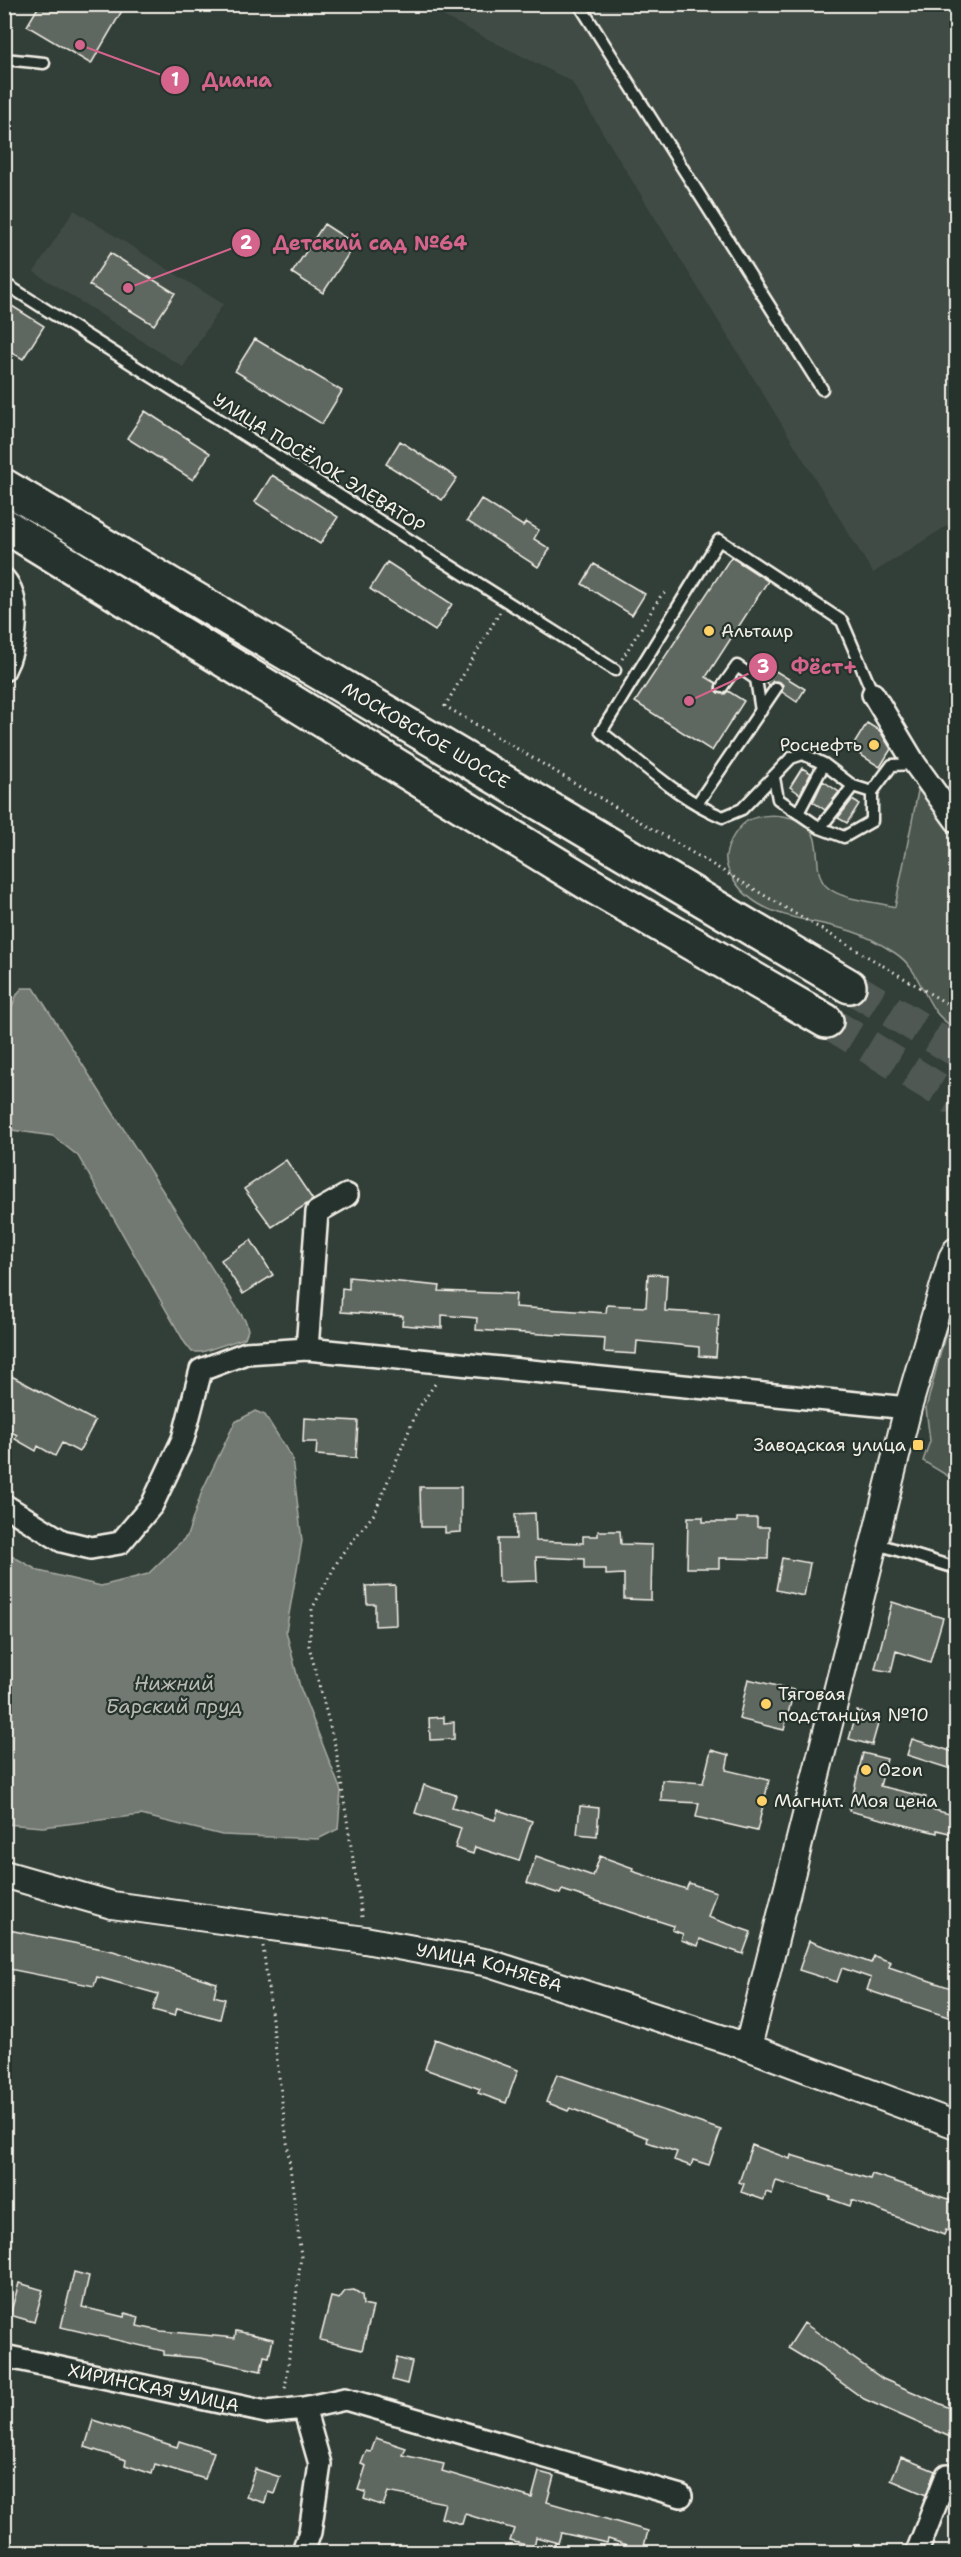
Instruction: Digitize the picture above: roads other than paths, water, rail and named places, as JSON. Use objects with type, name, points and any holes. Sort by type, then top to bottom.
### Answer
[{"type":"highway","name":"МОСКОВСКОЕ ШОССЕ","points":[[4,486],[849,986]]},
{"type":"highway","points":[[4,525],[581,879],[826,1021]]},
{"type":"street","points":[[4,579],[9,585],[16,612],[12,642],[4,670]]},
{"type":"street","points":[[873,694],[915,765],[957,821]]},
{"type":"street","points":[[307,1349],[317,1212],[347,1195]]},
{"type":"street","points":[[748,2047],[908,1408],[952,1258],[957,1251]]},
{"type":"street","points":[[4,1505],[62,1541],[91,1548],[120,1543],[152,1505],[183,1439],[201,1370],[246,1353],[307,1349],[908,1408]]},
{"type":"street","name":"УЛИЦА КОНЯЕВА","points":[[4,1874],[112,1905],[365,1940],[489,1963],[748,2047],[957,2125]]},
{"type":"street","name":"ХИРИНСКАЯ УЛИЦА","points":[[4,2356],[266,2412],[345,2399],[681,2496]]},
{"type":"street","points":[[293,2409],[320,2464],[310,2532],[303,2553]]},
{"type":"street","points":[[917,2553],[947,2475],[957,2479]]},
{"type":"lane","points":[[579,4],[822,389]]},
{"type":"lane","points":[[4,59],[44,63]]},
{"type":"lane","name":"УЛИЦА ПОСЁЛОК ЭЛЕВАТОР","points":[[4,283],[615,670]]},
{"type":"lane","points":[[872,792],[853,786],[824,765],[803,754],[791,758],[774,778],[742,808],[723,817],[698,804],[601,732],[719,540],[842,621],[873,694]]},
{"type":"lane","points":[[722,687],[737,666],[756,679],[761,711]]},
{"type":"lane","points":[[698,804],[776,688]]},
{"type":"lane","points":[[798,813],[824,765]]},
{"type":"lane","points":[[774,778],[778,799],[820,828],[844,837],[872,821],[872,792],[892,765],[915,765]]},
{"type":"lane","points":[[820,828],[853,786]]},
{"type":"lane","points":[[192,1363],[246,1353]]},
{"type":"lane","points":[[874,1543],[957,1568]]},
{"type":"water","points":[[22,988],[34,988],[246,1322],[248,1330],[245,1338],[202,1352],[192,1352],[78,1156],[53,1136],[5,1129],[4,1075],[7,1033],[15,999]]},
{"type":"water","name":"Нижний Барский пруд","points":[[255,1411],[265,1415],[292,1458],[302,1541],[286,1631],[300,1687],[341,1791],[338,1829],[318,1839],[222,1835],[141,1815],[43,1827],[5,1824],[5,1552],[39,1571],[101,1586],[148,1574],[187,1536],[202,1491],[235,1422]]},
{"type":"tunnel","points":[[849,986],[956,1050]]},
{"type":"tunnel","points":[[826,1021],[956,1100]]},
{"type":"place","name":"Диана","points":[[80,45]]},
{"type":"place","name":"Детский сад №64","points":[[128,288]]},
{"type":"place","name":"Альтаир","points":[[709,631]]},
{"type":"place","name":"Фёст+","points":[[689,701]]},
{"type":"place","name":"Роснефть","points":[[874,745]]},
{"type":"place","name":"Заводская улица","points":[[918,1445]]},
{"type":"place","name":"Тяговая подстанция №10","points":[[766,1704]]},
{"type":"place","name":"Ozon","points":[[866,1770]]},
{"type":"place","name":"Магнит. Моя цена","points":[[762,1801]]}]
